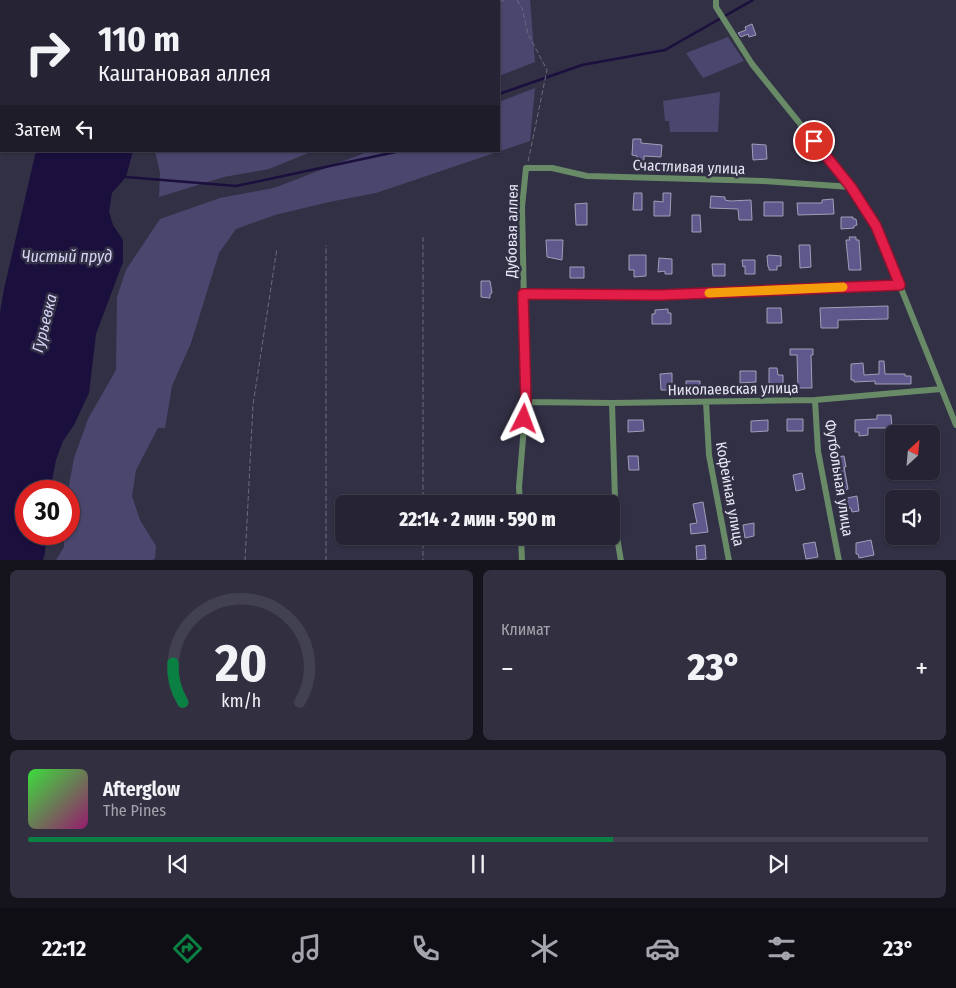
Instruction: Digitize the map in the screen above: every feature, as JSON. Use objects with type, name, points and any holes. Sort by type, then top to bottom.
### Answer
[{"type":"street","points":[[716,0],[716,7],[752,64],[851,187],[876,226],[956,425]]},
{"type":"street","name":"Счастливая улица","points":[[526,168],[552,168],[587,176],[764,181],[851,187]]},
{"type":"street","name":"Дубовая аллея","points":[[519,495],[526,402],[522,207],[526,168]]},
{"type":"street","points":[[523,294],[660,295],[900,285]]},
{"type":"street","name":"Николаевская улица","points":[[526,402],[612,403],[815,400],[941,389]]},
{"type":"street","name":"Футбольная улица","points":[[815,400],[818,451],[839,560]]},
{"type":"street","name":"Кофейная улица","points":[[706,402],[709,454],[729,560]]},
{"type":"street","points":[[612,403],[616,531],[621,560]]},
{"type":"street","points":[[521,545],[522,560]]},
{"type":"path","points":[[517,0],[522,8],[528,34],[547,70],[526,168]]},
{"type":"path","points":[[423,237],[424,495]]},
{"type":"path","points":[[326,245],[326,560]]},
{"type":"path","points":[[245,560],[253,405],[277,248]]},
{"type":"path","points":[[424,545],[424,560]]},
{"type":"shaded area","points":[[500,0],[530,0],[535,62],[500,76]]},
{"type":"shaded area","points":[[728,37],[744,61],[703,78],[686,53]]},
{"type":"shaded area","points":[[535,88],[530,141],[500,151],[500,102]]},
{"type":"shaded area","points":[[720,92],[718,132],[670,132],[669,121],[665,121],[663,101]]},
{"type":"shaded area","points":[[155,152],[311,152],[269,169],[224,177],[159,197],[160,173]]},
{"type":"shaded area","points":[[367,152],[497,152],[376,193],[275,215],[236,229],[219,253],[191,343],[172,386],[165,428],[158,428],[136,470],[132,496],[140,520],[156,546],[155,559],[56,560],[64,545],[80,545],[80,480],[70,480],[74,458],[88,419],[116,370],[117,297],[126,270],[160,219],[220,198],[274,188]]},
{"type":"water","name":"Чистый пруд","points":[[36,152],[133,152],[126,177],[112,193],[109,212],[113,225],[123,240],[123,262],[96,334],[89,393],[74,425],[63,441],[56,460],[52,480],[15,480],[15,545],[45,545],[43,560],[0,560],[0,313]]},
{"type":"building","points":[[752,24],[756,35],[749,37],[748,34],[741,37],[738,33],[746,30],[745,27]]},
{"type":"building","points":[[633,139],[641,139],[641,143],[662,145],[661,157],[644,156],[644,161],[637,160],[637,156],[632,155]]},
{"type":"building","points":[[752,144],[766,145],[767,159],[753,160]]},
{"type":"building","points":[[634,193],[642,193],[642,210],[633,210]]},
{"type":"building","points":[[663,193],[671,193],[670,216],[654,216],[654,201],[663,202]]},
{"type":"building","points":[[711,196],[725,197],[725,200],[730,201],[751,200],[752,220],[739,220],[738,209],[710,208]]},
{"type":"building","points":[[833,199],[834,214],[798,215],[797,203],[822,203],[822,200]]},
{"type":"building","points":[[764,202],[783,202],[783,216],[764,216]]},
{"type":"building","points":[[587,203],[587,225],[576,225],[575,204]]},
{"type":"building","points":[[692,215],[700,215],[701,232],[692,232]]},
{"type":"building","points":[[841,217],[853,217],[853,219],[856,219],[857,225],[854,228],[841,229]]},
{"type":"building","points":[[849,237],[856,237],[856,240],[859,240],[861,270],[849,270],[846,240],[850,240]]},
{"type":"building","points":[[546,240],[563,240],[562,260],[547,257]]},
{"type":"building","points":[[799,245],[810,245],[811,267],[800,268]]},
{"type":"building","points":[[629,255],[646,255],[646,276],[634,277],[634,270],[629,270]]},
{"type":"building","points":[[767,256],[781,256],[781,266],[777,266],[777,270],[769,270]]},
{"type":"building","points":[[659,258],[672,259],[672,274],[665,274],[665,271],[658,272]]},
{"type":"building","points":[[742,260],[755,260],[755,274],[745,274],[745,266],[743,267]]},
{"type":"building","points":[[712,264],[725,264],[725,276],[713,276]]},
{"type":"building","points":[[570,267],[584,267],[584,278],[570,278]]},
{"type":"building","points":[[481,281],[490,281],[492,293],[490,298],[481,297]]},
{"type":"building","points":[[888,306],[888,319],[838,320],[838,328],[821,328],[820,308]]},
{"type":"building","points":[[767,308],[781,308],[782,323],[767,323]]},
{"type":"building","points":[[668,309],[668,313],[671,313],[671,324],[652,324],[652,314],[655,314],[655,310]]},
{"type":"building","points":[[790,349],[813,349],[813,355],[811,355],[812,388],[798,388],[797,355],[790,355]]},
{"type":"building","points":[[879,361],[884,361],[885,374],[905,374],[905,376],[911,376],[911,384],[875,384],[875,381],[854,382],[854,380],[851,380],[851,364],[863,363],[864,375],[879,374]]},
{"type":"building","points":[[769,368],[777,368],[778,375],[783,375],[783,388],[769,386]]},
{"type":"building","points":[[740,371],[756,371],[756,382],[740,383]]},
{"type":"building","points":[[672,373],[672,390],[661,390],[660,374]]},
{"type":"building","points":[[686,381],[700,381],[700,390],[686,391]]},
{"type":"building","points":[[877,415],[891,415],[892,425],[885,425],[885,428],[868,428],[868,435],[859,436],[859,432],[855,432],[855,420],[877,419]]},
{"type":"building","points":[[787,419],[803,419],[803,431],[787,431]]},
{"type":"building","points":[[628,420],[643,420],[644,431],[628,432]]},
{"type":"building","points":[[768,420],[768,431],[751,432],[751,421]]},
{"type":"building","points":[[628,456],[638,456],[639,470],[629,470]]},
{"type":"building","points":[[844,456],[848,489],[841,491],[836,457]]},
{"type":"building","points":[[802,473],[805,489],[796,491],[793,475]]},
{"type":"building","points":[[857,496],[859,511],[852,512],[847,498]]},
{"type":"building","points":[[703,502],[708,532],[691,534],[690,524],[697,523],[693,504]]},
{"type":"building","points":[[754,523],[754,536],[745,538],[743,525]]},
{"type":"building","points":[[871,540],[874,555],[859,558],[858,554],[856,554],[856,543]]},
{"type":"building","points":[[815,542],[818,557],[806,559],[803,544]]},
{"type":"building","points":[[705,545],[706,559],[697,560],[696,546]]},
{"type":"waterway","points":[[500,94],[582,65],[665,50],[753,0]]},
{"type":"waterway","points":[[126,177],[236,186],[395,152]]},
{"type":"slow traffic","points":[[709,293],[843,287]]},
{"type":"route","points":[[524,419],[526,402],[523,294],[660,295],[900,285],[876,226],[851,187],[814,141]]},
{"type":"water label","name":"Гурьевка","points":[[44,323]]}]
